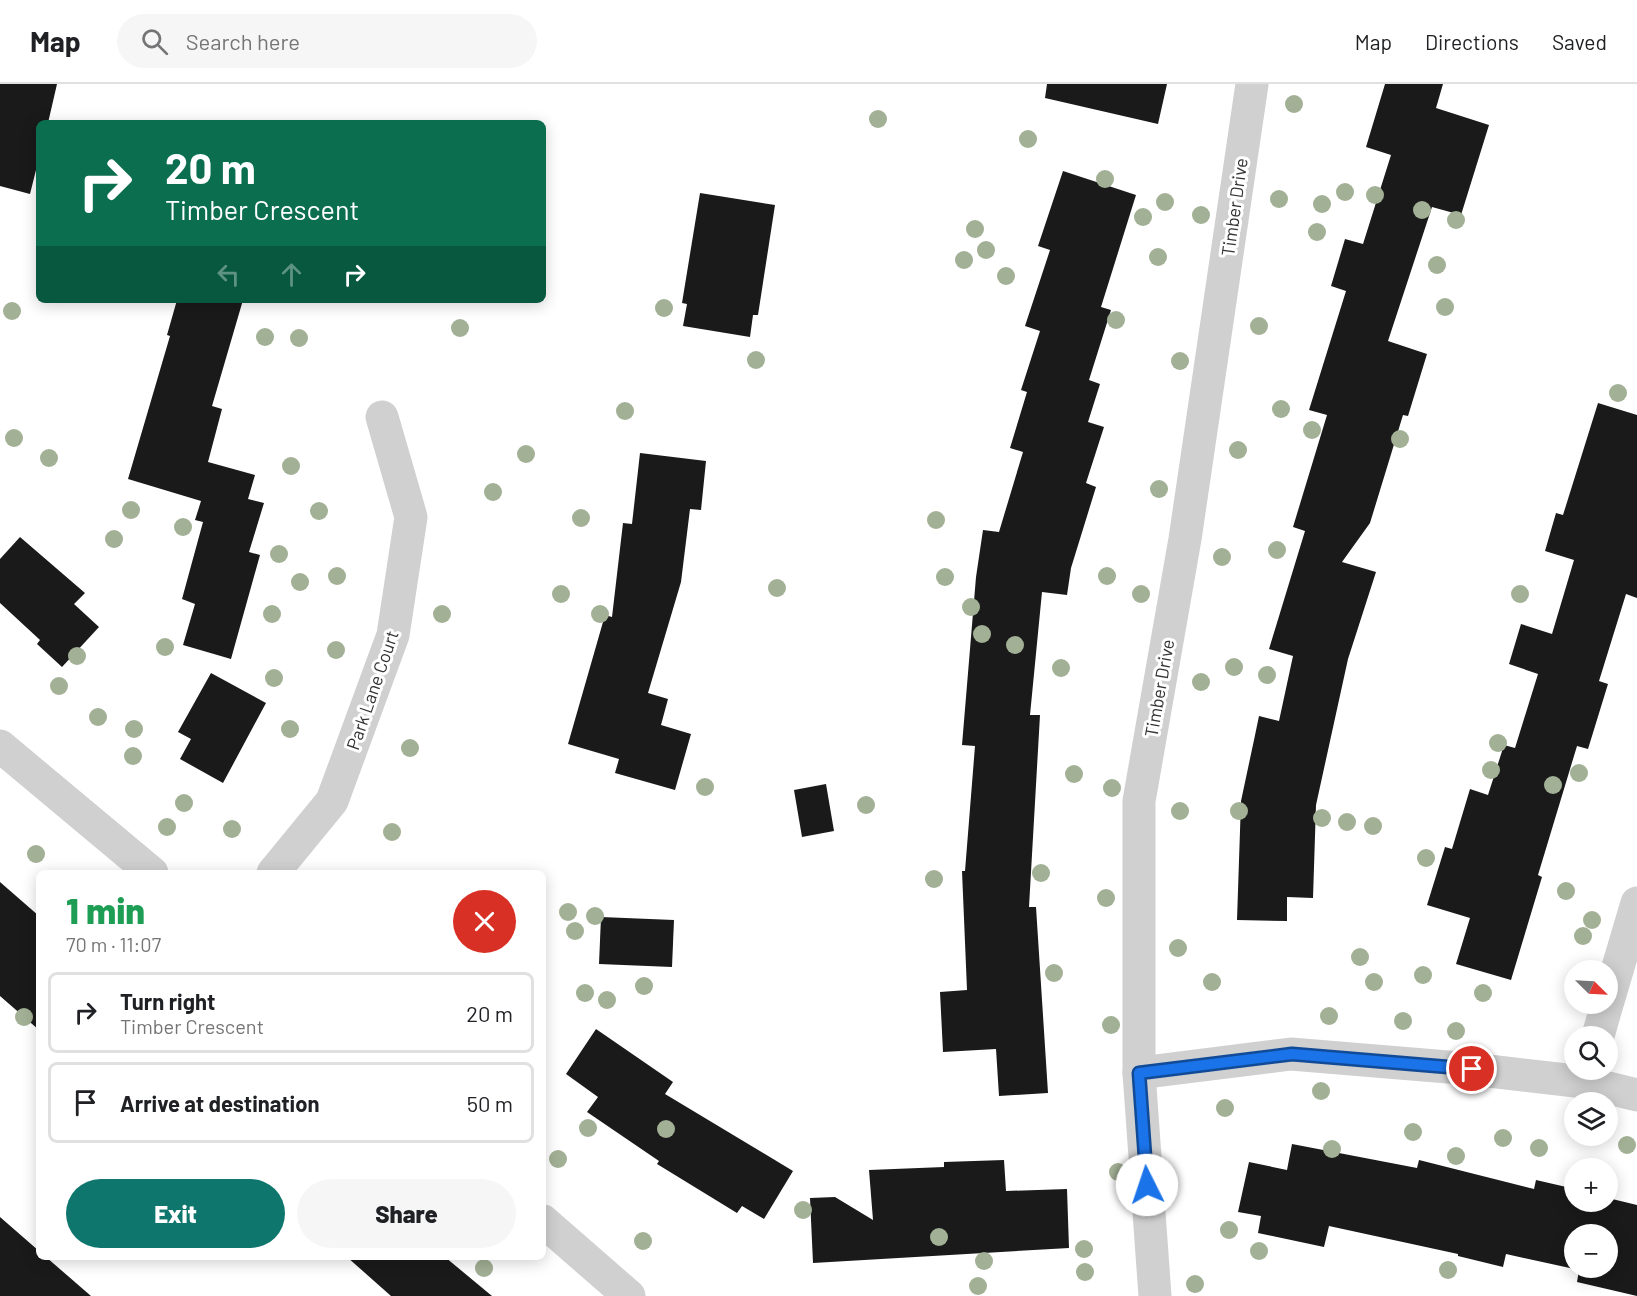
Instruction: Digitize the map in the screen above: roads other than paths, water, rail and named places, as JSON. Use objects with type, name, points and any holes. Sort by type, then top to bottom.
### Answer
[{"type":"street","name":"Timber Drive","points":[[1155,1296],[1139,1073],[1139,801],[1185,539],[1252,84]]},
{"type":"street","name":"Park Lane Court","points":[[275,870],[332,801],[393,635],[411,517],[382,417]]},
{"type":"street","points":[[0,746],[148,870]]},
{"type":"street","points":[[1618,968],[1637,903]]},
{"type":"street","points":[[1139,1073],[1292,1054],[1564,1075]]},
{"type":"street","points":[[1597,1080],[1637,1095]]},
{"type":"street","points":[[546,1224],[629,1296]]}]
